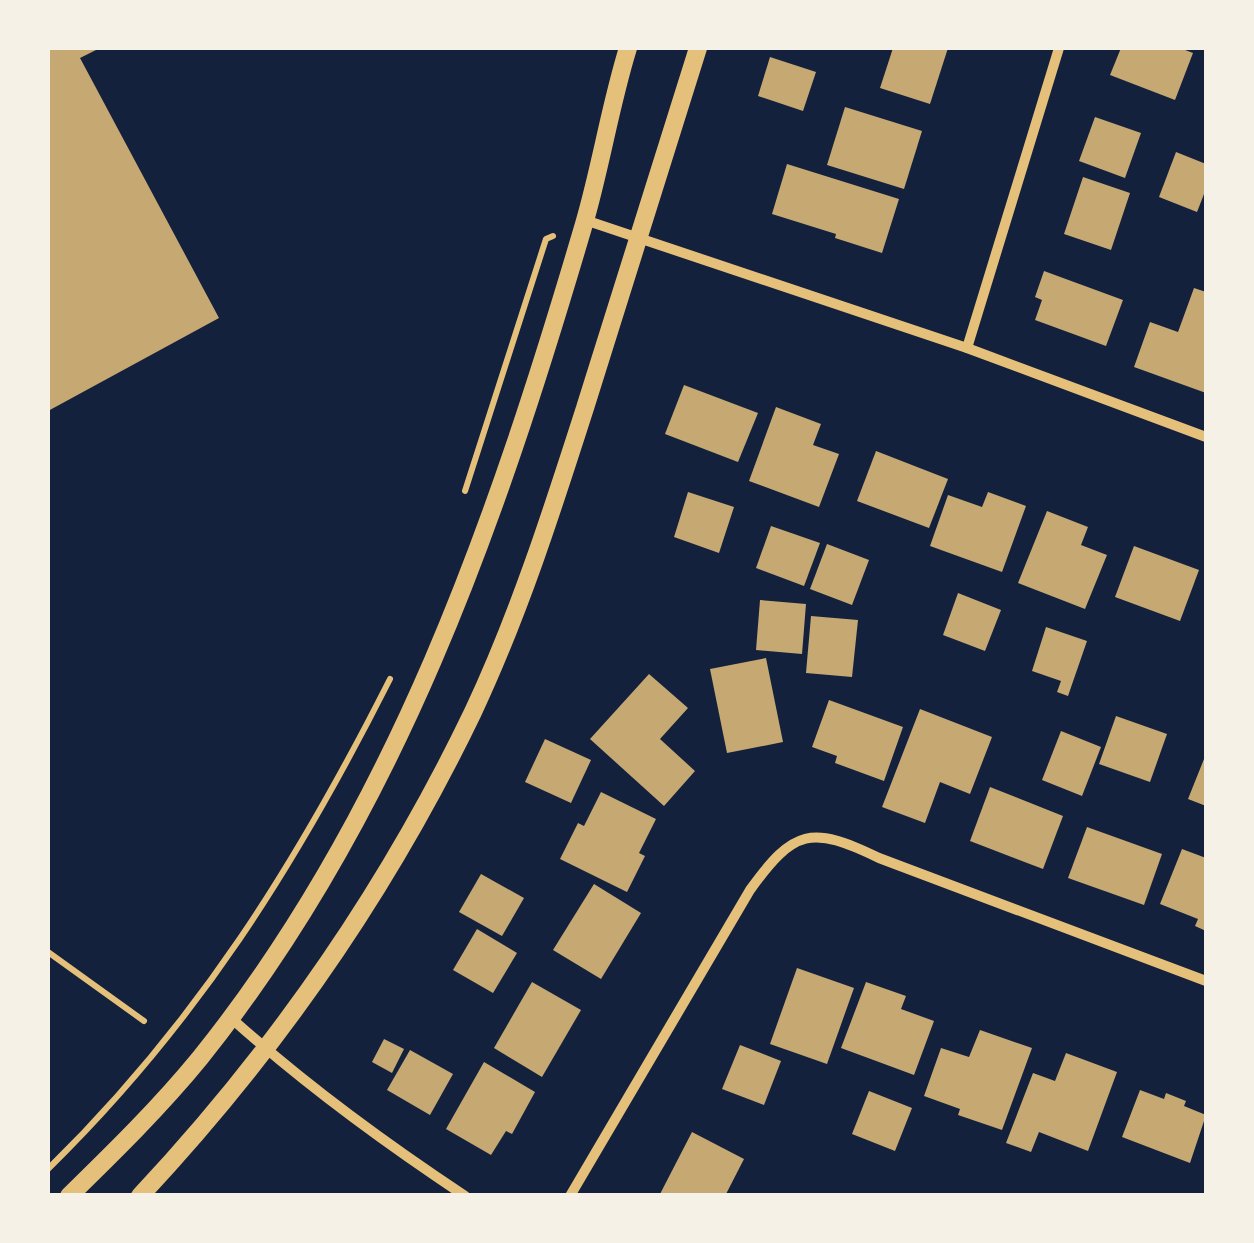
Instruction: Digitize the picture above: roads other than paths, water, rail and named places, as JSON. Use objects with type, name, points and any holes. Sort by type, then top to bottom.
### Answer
[{"type":"street","points":[[70,1196],[186,1073],[230,1017],[330,866],[372,790],[439,650],[478,555],[585,220],[628,48]]},
{"type":"street","points":[[140,1196],[209,1122],[359,917],[424,808],[473,711],[542,542],[698,48]]},
{"type":"street","points":[[967,348],[1059,48]]},
{"type":"street","points":[[585,220],[967,348],[1206,437]]},
{"type":"street","points":[[570,1196],[750,890],[776,854],[804,836],[844,841],[897,865],[1206,981]]},
{"type":"street","points":[[230,1017],[375,1136],[464,1196]]}]
